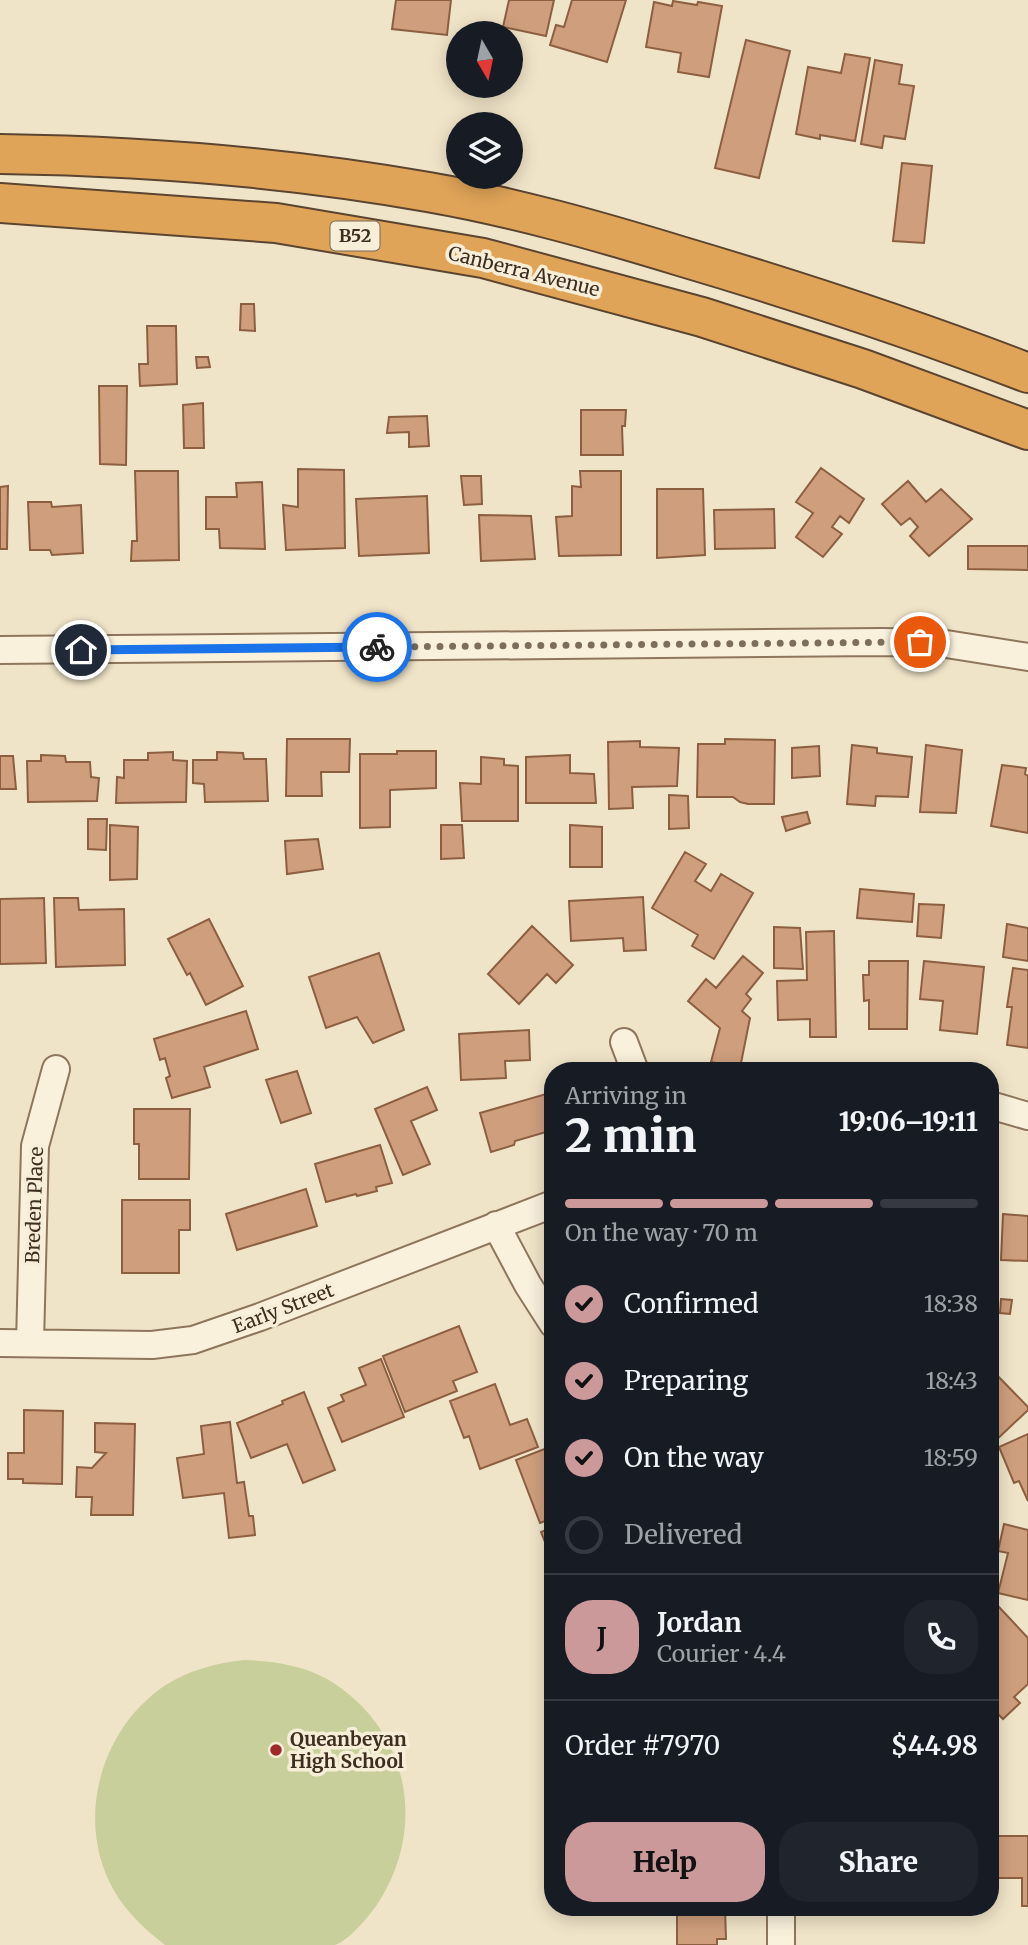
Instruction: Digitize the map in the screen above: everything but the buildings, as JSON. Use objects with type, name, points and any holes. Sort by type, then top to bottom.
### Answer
[{"type":"highway","points":[[0,154],[108,155],[255,167],[430,192],[584,228],[762,280],[942,340],[1028,373]]},
{"type":"highway","name":"Canberra Avenue","points":[[0,203],[276,223],[483,258],[702,317],[863,369],[1028,430]]},
{"type":"street","points":[[0,650],[882,642],[940,643],[1028,657]]},
{"type":"street","points":[[624,1042],[632,1062]]},
{"type":"street","name":"Breden Place","points":[[30,1343],[35,1146],[56,1069]]},
{"type":"street","points":[[999,1108],[1028,1116]]},
{"type":"street","name":"Early Street","points":[[0,1343],[152,1345],[192,1340],[260,1317],[544,1207]]},
{"type":"street","points":[[496,1225],[544,1310]]},
{"type":"street","points":[[781,1916],[781,1945]]},
{"type":"green space","points":[[245,1660],[308,1670],[327,1679],[354,1699],[376,1723],[392,1749],[402,1778],[405,1809],[403,1840],[395,1870],[372,1912],[354,1932],[335,1945],[165,1945],[126,1908],[109,1881],[99,1851],[95,1820],[98,1790],[106,1760],[120,1732],[140,1707],[173,1680],[203,1668]]},
{"type":"way so far","points":[[377,647],[920,642]]},
{"type":"place","name":"Queanbeyan High School","points":[[276,1750]]},
{"type":"route","points":[[81,650],[377,647]]}]
